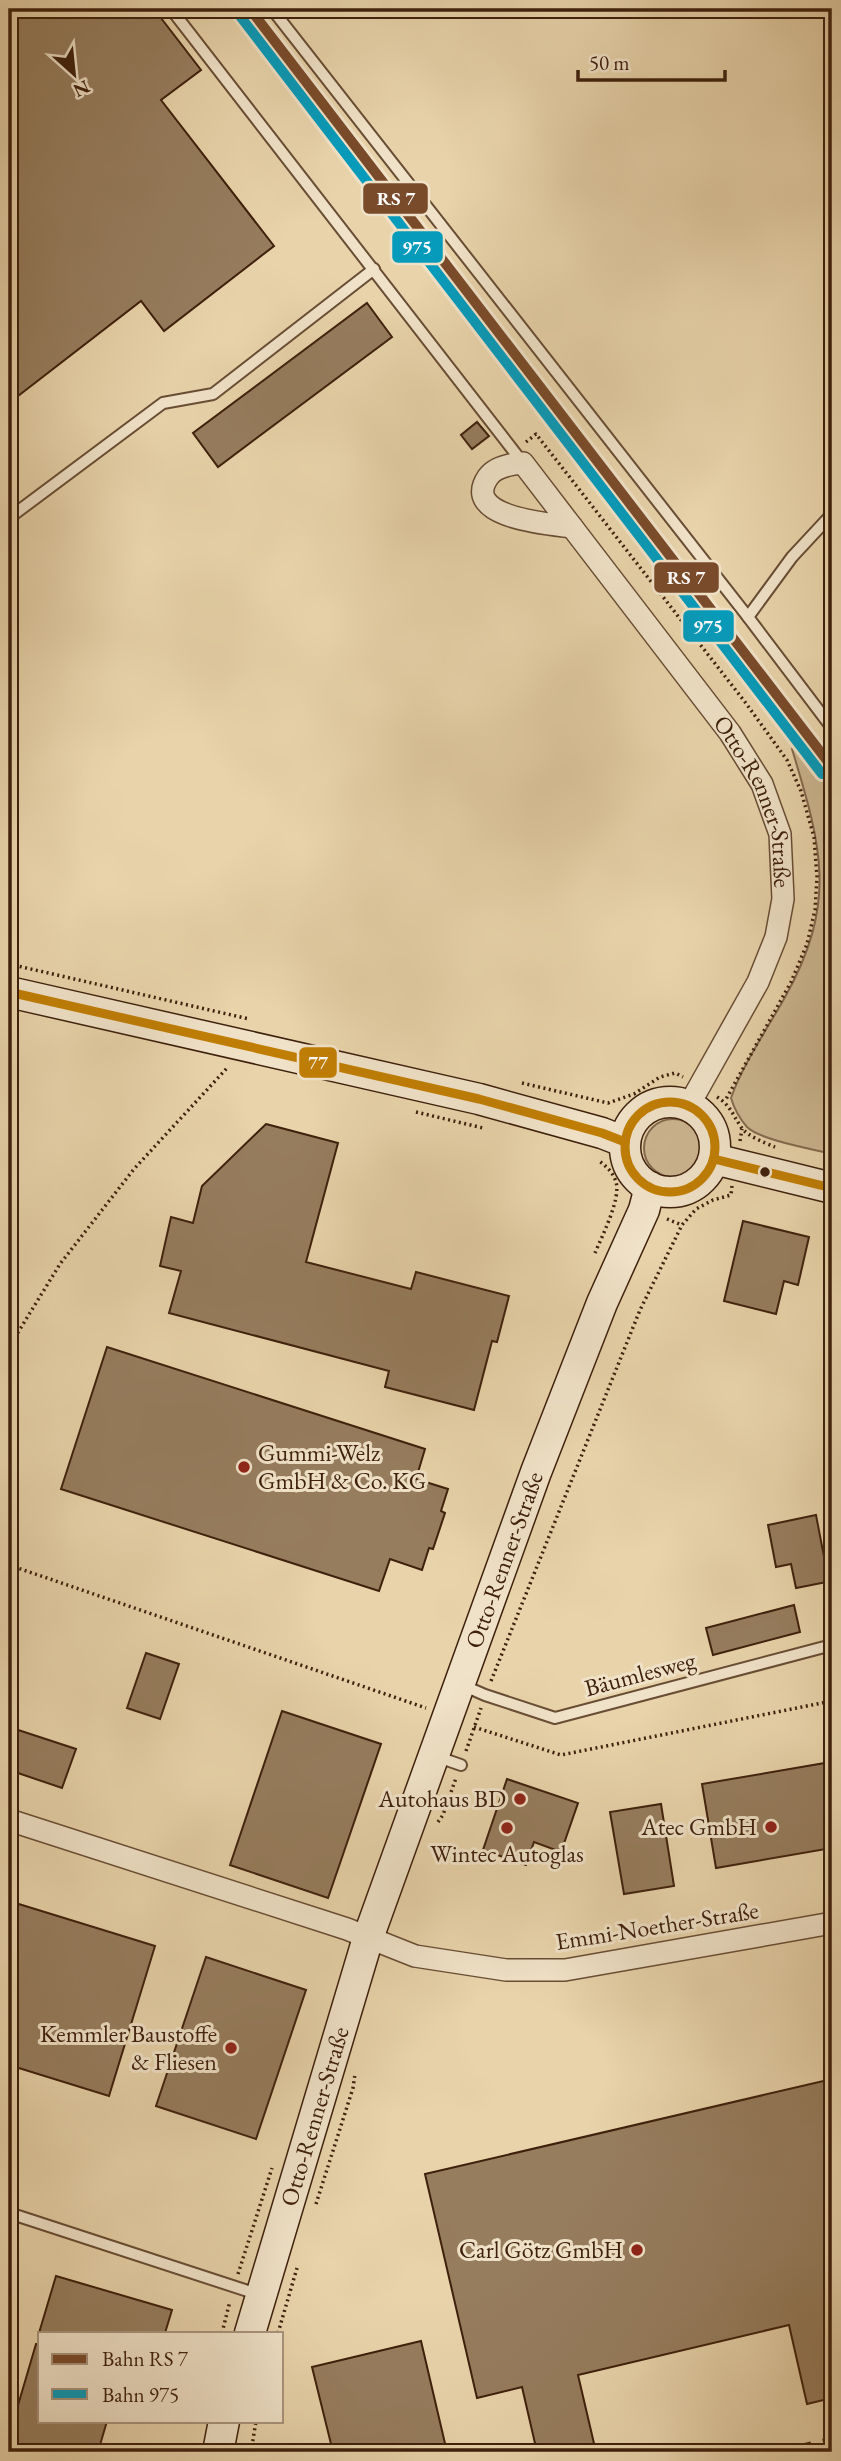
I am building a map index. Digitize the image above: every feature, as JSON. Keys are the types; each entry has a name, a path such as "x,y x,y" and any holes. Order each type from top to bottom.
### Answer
{"street":[{"path":"523,463 491,473 484,483 480,504 521,520 572,527"},
{"name":"Otto-Renner-Straße","path":"523,463 730,733 762,784 780,834 783,899 775,937 758,982 694,1096"},
{"path":"9,992 479,1099 625,1142"},
{"path":"694,1096 697,1110 709,1124 715,1141 714,1159 702,1178 683,1190 660,1191 650,1187 635,1176 630,1168 625,1142 628,1130 634,1119 653,1105 694,1096"},
{"path":"714,1159 832,1188"},
{"name":"Otto-Renner-Straße","path":"250,2332 368,1938 448,1760 461,1684 541,1459 602,1303 644,1210 650,1187"},
{"path":"9,1820 368,1938"},
{"name":"Emmi-Noether-Straße","path":"368,1938 415,1956 506,1970 565,1970 832,1923"},
{"path":"218,2452 224,2422"}],"lane":[{"path":"171,9 523,463"},
{"path":"272,9 832,728"},
{"path":"9,518 163,403 213,394 374,269"},
{"path":"748,618 792,556 832,514"},
{"name":"Bäumlesweg","path":"461,1684 485,1695 555,1718 832,1645"},
{"path":"9,2213 262,2296"}],"path":[{"path":"9,1347 60,1264 134,1169 227,1067 238,1070"},
{"path":"608,1102 634,1094 660,1077 675,1073 694,1096 725,1101 742,1129 772,1146 784,1149"},
{"path":"411,1111 489,1129"},
{"path":"682,1225 696,1209 731,1195"},
{"path":"9,1565 426,1708"},
{"path":"474,1727 561,1755 832,1701"},
{"path":"251,2452 256,2422"}],"shaded area":[{"path":"795,743 832,791 832,1154 754,1132 742,1120 731,1098 748,1061 801,965 818,904 817,846 792,749"},
{"path":"673,1119 689,1124 697,1132 702,1148 697,1164 689,1172 673,1177 657,1172 649,1164 644,1148 649,1132 657,1124"}],"building":[{"path":"9,9 154,9 201,70 161,100 274,246 164,331 141,301 9,403"},
{"path":"367,303 392,337 218,467 193,433"},
{"path":"477,422 489,436 472,449 461,435"},
{"path":"266,1124 338,1143 306,1262 411,1289 416,1272 509,1296 497,1342 492,1341 474,1410 385,1387 389,1371 169,1313 181,1271 160,1266 171,1217 193,1223 202,1186"},
{"path":"743,1221 809,1237 798,1285 784,1281 776,1314 724,1301"},
{"name":"Gummi-Welz GmbH & Co. KG","path":"107,1347 425,1449 416,1479 448,1489 441,1511 445,1513 433,1549 429,1548 422,1570 390,1559 379,1591 61,1489"},
{"path":"816,1515 825,1562 832,1560 832,1581 796,1588 791,1564 776,1567 768,1525"},
{"path":"794,1605 800,1632 713,1655 706,1628"},
{"path":"146,1653 179,1664 160,1719 127,1708"},
{"path":"282,1711 381,1744 328,1898 230,1865"},
{"path":"9,1727 76,1749 62,1788 9,1770"},
{"name":"Atec GmbH","path":"825,1763 832,1806 832,1848 716,1868 702,1784"},
{"path":"507,1779 578,1803 561,1852 534,1842 526,1865 483,1850"},
{"path":"661,1804 674,1886 624,1894 610,1812"},
{"path":"9,1901 155,1946 109,2096 9,2065"},
{"name":"Kemmler Baustoffe & Fliesen","path":"206,1957 306,1990 256,2139 156,2106"},
{"name":"Carl Götz GmbH","path":"832,2079 832,2398 807,2404 789,2325 578,2375 596,2452 537,2452 522,2387 477,2398 425,2174"},
{"path":"56,2276 172,2310 165,2332 39,2332"},
{"path":"421,2341 447,2452 333,2452 312,2367"},
{"path":"36,2344 38,2422 107,2422 98,2452 9,2452 9,2436"}],"railway":[{"path":"776,2452 832,2439"}],"transit line":[{"path":"250,9 832,767"},
{"name":"77","path":"9,992 479,1099 602,1133 625,1142"},
{"name":"77","path":"670,1102 687,1105 702,1115 712,1130 715,1147 712,1164 702,1179 687,1189 670,1192 653,1189 638,1179 628,1164 625,1147 628,1130 638,1115 653,1105 670,1102"},
{"name":"77","path":"714,1159 832,1188"}],"rail line":[{"name":"975","path":"240,16 822,774"}],"place":[{"name":"Gummi-Welz GmbH & Co. KG","path":"244,1467"},
{"name":"Autohaus BD","path":"520,1799"},
{"name":"Atec GmbH","path":"771,1827"},
{"name":"Wintec Autoglas","path":"507,1828"},
{"name":"Kemmler Baustoffe & Fliesen","path":"231,2048"},
{"name":"Carl Götz GmbH","path":"637,2250"}]}
